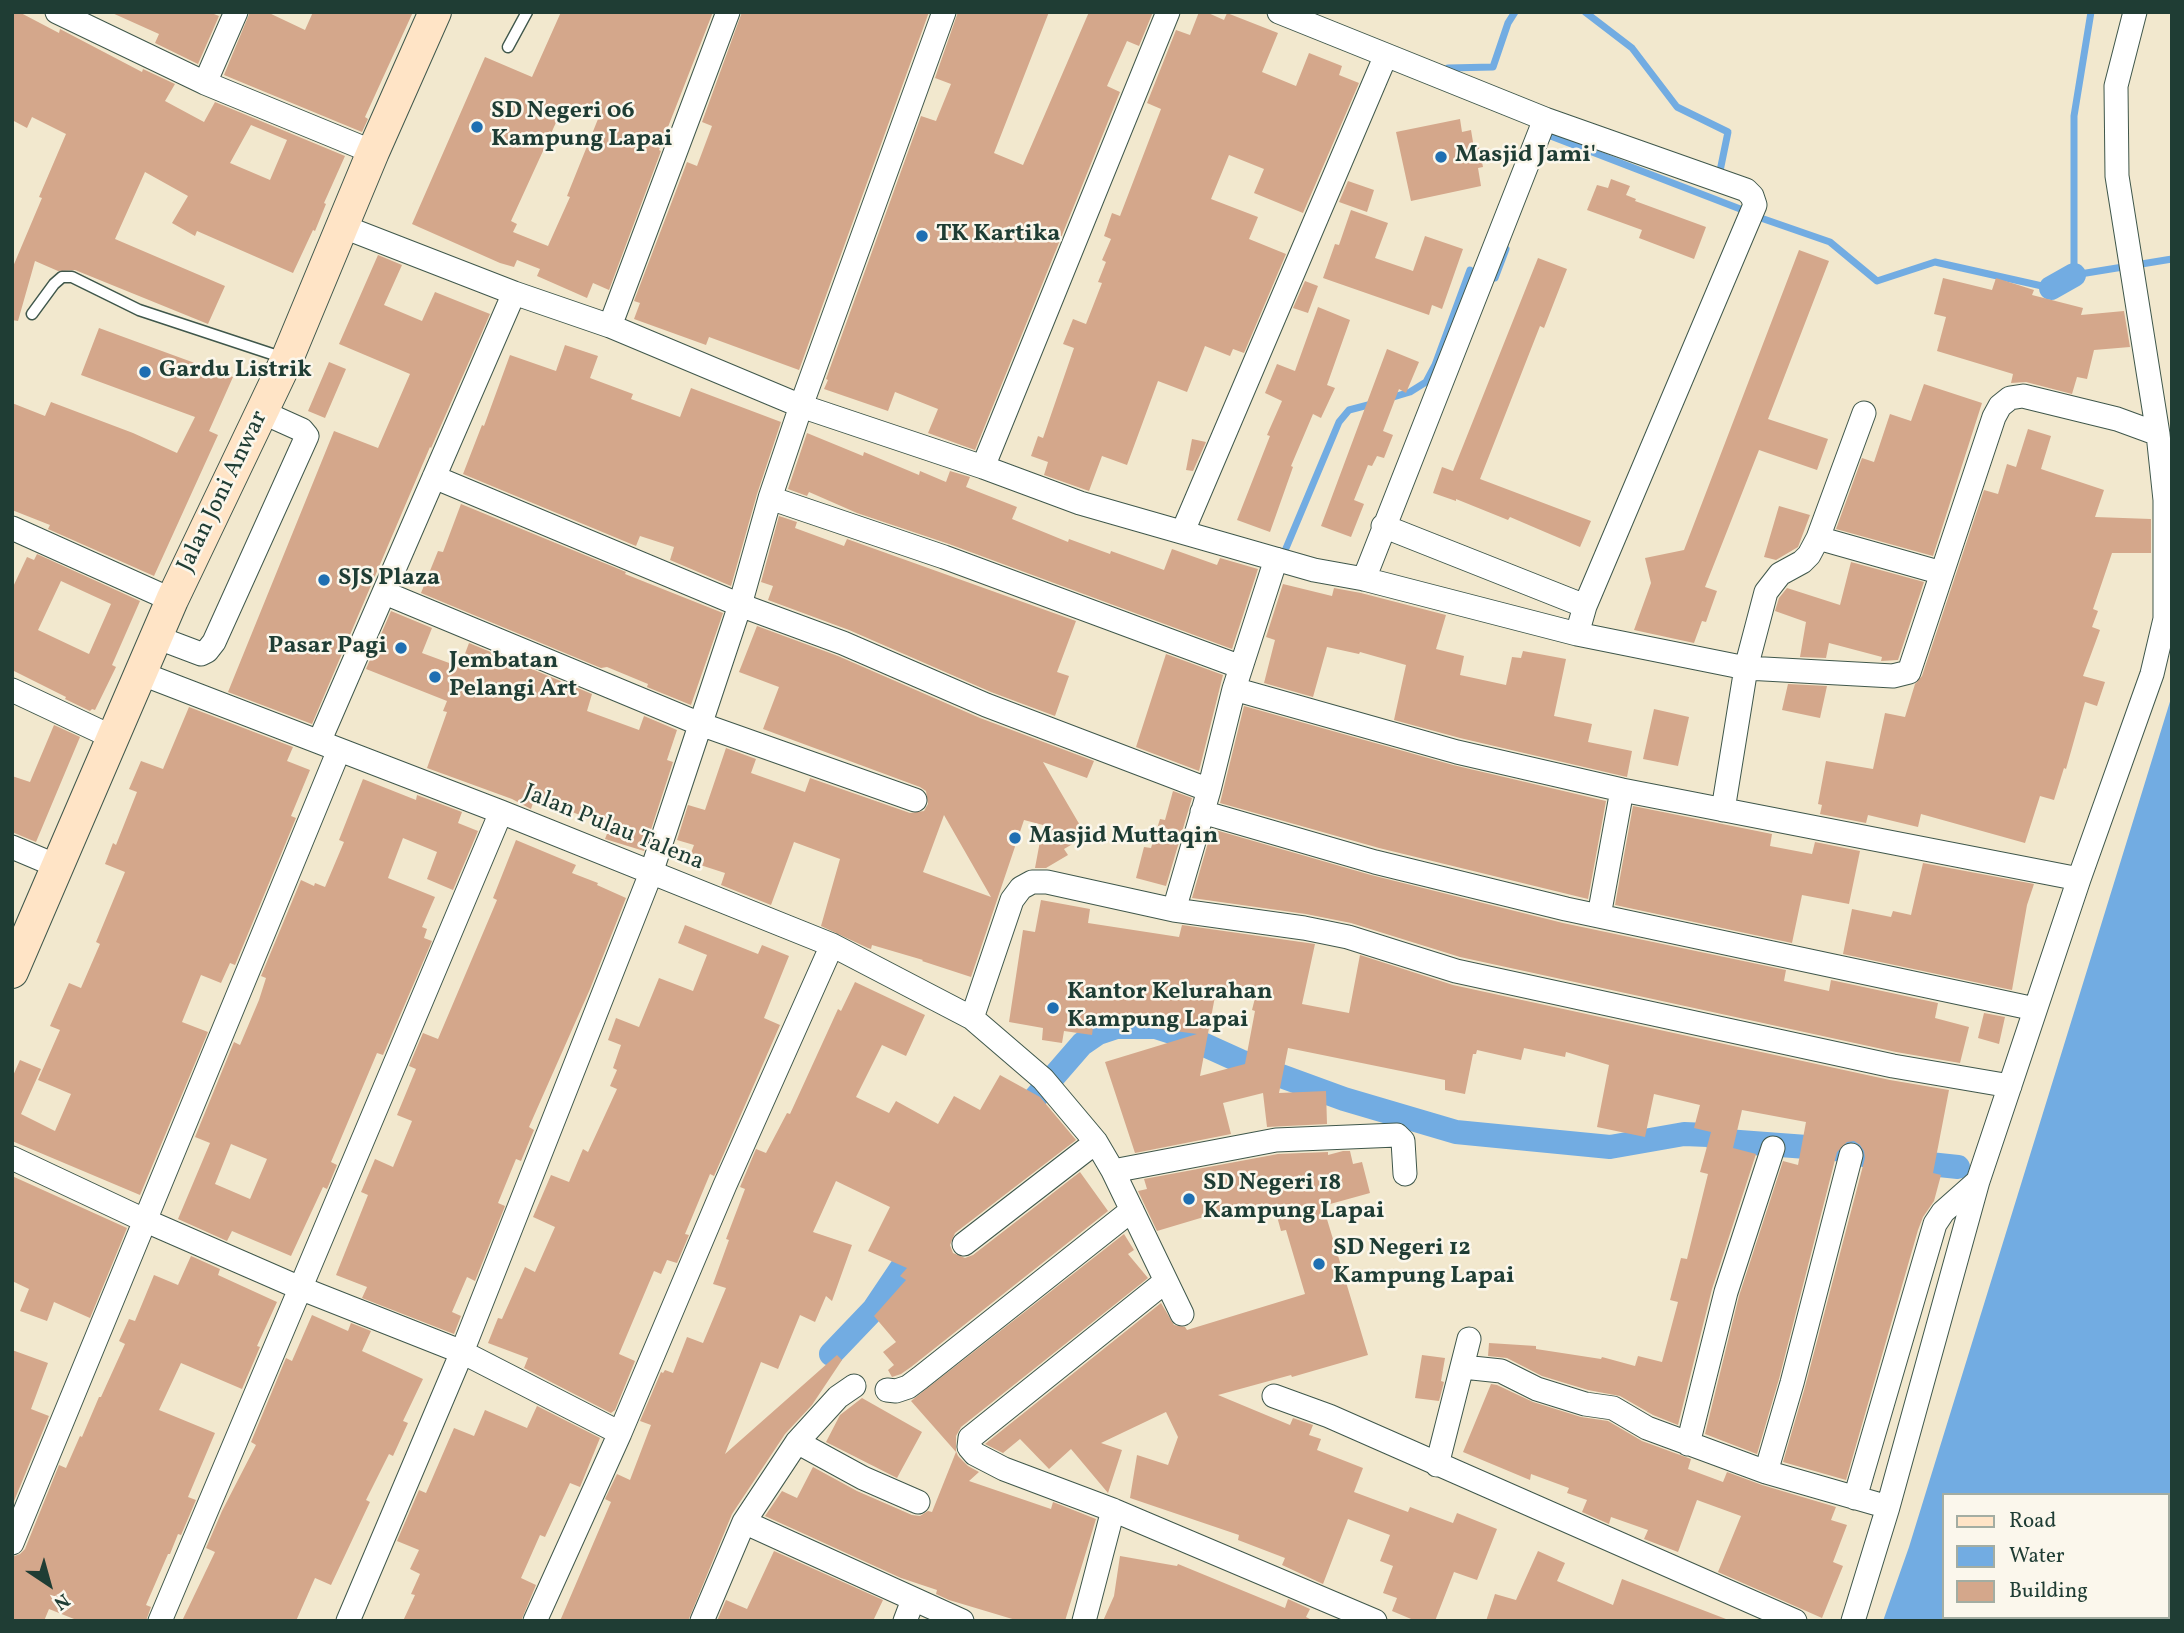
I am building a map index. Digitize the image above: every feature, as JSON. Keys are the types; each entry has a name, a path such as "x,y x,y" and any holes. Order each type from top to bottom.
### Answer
{"main road":[{"name":"Jalan Joni Anwar","path":"12,972 172,600 287,359 373,152 435,12"}],"street":[{"path":"57,12 205,83 373,152"},
{"path":"205,83 236,12"},
{"path":"610,326 728,12"},
{"path":"348,1621 463,1352 651,873 740,605 770,498 801,406 944,12"},
{"path":"983,467 1168,12"},
{"path":"1279,12 1545,119 1746,190 1752,196 1755,205 1585,606 1577,634"},
{"path":"1853,1621 1888,1507 1978,1181 2079,879 2152,674 2165,619 2165,500 2158,434 2117,176 2116,86 2135,12"},
{"path":"1184,531 1386,55"},
{"path":"1364,579 1545,119"},
{"path":"344,227 514,293 610,326 801,406 983,467 1080,503 1314,570 1364,579 1577,634 1746,668 1894,676 1904,675 1911,669 1994,417 2000,405 2010,398 2023,396 2117,419 2158,434"},
{"path":"12,1543 144,1220 329,746 385,593 514,293"},
{"path":"156,637 201,654 214,642 307,436 302,430 262,412"},
{"path":"1723,810 1746,668 1766,592 1780,574 1809,555 1818,538 1864,413"},
{"path":"434,477 740,605 843,643 986,705 1209,790"},
{"path":"770,498 944,557 1241,667"},
{"path":"1383,526 1585,606"},
{"path":"12,528 172,600"},
{"path":"1818,538 1942,573"},
{"path":"1174,910 1209,790 1234,689 1276,559"},
{"path":"385,593 700,724 915,800"},
{"name":"Jalan Pulau Talena","path":"140,673 832,944 972,1018 1043,1079 1096,1142"},
{"path":"1234,689 1457,752 1622,790 2079,879"},
{"path":"12,690 112,737"},
{"path":"1599,916 1622,790"},
{"path":"160,1621 500,812"},
{"path":"1202,812 1375,862 1599,916 2035,1009"},
{"path":"12,847 57,866"},
{"path":"972,1018 1012,900 1021,888 1032,882 1047,882 1174,910 1304,928 1348,937 1456,971 1894,1066 2010,1086"},
{"path":"535,1621 620,1433 725,1185 832,944"},
{"path":"1113,1171 1276,1140 1397,1135 1403,1141 1405,1174"},
{"path":"964,1244 1096,1142 1113,1171 1182,1314"},
{"path":"1688,1444 1726,1292 1773,1147"},
{"path":"1766,1472 1851,1155"},
{"path":"12,1158 144,1220 300,1288 463,1352 620,1433"},
{"path":"1855,1498 1935,1224 1943,1212 1978,1181"},
{"path":"887,1391 897,1391 920,1378 1132,1210"},
{"path":"1166,1281 970,1438 968,1443 975,1454 1004,1469 1113,1510 1375,1621"},
{"path":"1437,1465 1469,1339"},
{"path":"1463,1367 1501,1371 1537,1389 1585,1404 1613,1408 1647,1428 1766,1472 1888,1507"},
{"path":"702,1621 744,1522 797,1442 838,1397 854,1386"},
{"path":"1274,1396 1329,1416 1795,1621"},
{"path":"797,1442 863,1478 918,1502"},
{"path":"1084,1621 1113,1510"},
{"path":"744,1522 909,1610 962,1621"}],"lane":[{"path":"508,47 527,12"},
{"path":"32,314 54,284 62,277 72,277 139,310 287,359"}],"green space":[{"path":"2170,1495 2172,1496 2172,1621 2107,1621 2170,1619"}],"water":[{"path":"2172,695 2172,1496 2170,1493 1942,1493 1942,1619 2108,1619 2107,1621 1883,1621 1909,1547"}],"building":[{"path":"12,12 19,12 59,33 60,29 142,72 143,69 175,84 165,101 204,122 215,102 345,156 315,231 313,230 293,273 197,231 195,236 172,223 188,196 145,172 115,239 225,286 208,324 75,270 58,271 35,261 18,321 12,320 12,269 66,134 32,117 27,128 12,120","holes":["251,125 287,140 270,180 230,163"]},
{"path":"110,12 209,12 219,16 198,64 155,43 159,34"},
{"path":"250,12 267,12 305,30 313,12 413,12 365,117 368,119 362,132 224,75"},
{"path":"561,12 713,12 659,150 661,151 609,290 593,283 587,298 537,276 540,269 517,260 514,267 500,263 412,224 485,57 532,77","holes":["564,105 598,119 567,196 570,197 548,246 513,232 517,224 511,221"]},
{"path":"742,12 929,12 799,370 709,337 706,345 634,319 640,303 634,301 687,162 697,166 712,126 702,122"},
{"path":"958,12 1049,12 994,153 1023,165 1089,12 1153,12 1139,46 1127,41 1107,86 1120,92 975,450 928,433 938,409 895,392 888,411 824,389 921,116 936,121 951,84 935,78"},
{"path":"1199,12 1206,12 1224,20 1227,13 1278,33 1262,72 1296,86 1309,53 1342,66 1339,75 1359,83 1303,213 1254,193 1264,169 1229,155 1211,199 1258,217 1249,239 1286,254 1244,353 1233,349 1230,356 1205,346 1187,392 1158,381 1127,465 1102,456 1089,491 1044,475 1048,462 1031,456 1038,436 1043,438 1074,348 1063,344 1073,319 1086,324 1102,283 1098,282 1106,262 1102,260 1111,239 1104,236 1112,213 1120,216 1161,109 1147,103 1176,30 1190,35"},
{"name":"Masjid Jami'","path":"1460,119 1462,132 1471,130 1474,148 1479,147 1483,167 1478,168 1481,186 1411,201 1396,132"},
{"path":"1611,179 1630,186 1626,195 1636,199 1635,201 1706,227 1694,259 1639,238 1642,230 1587,210 1597,185 1608,188"},
{"path":"1348,181 1374,190 1367,212 1339,202"},
{"path":"1351,210 1388,223 1375,258 1413,271 1425,236 1463,249 1442,309 1432,305 1429,315 1323,278 1335,244 1339,245"},
{"path":"1799,250 1829,261 1768,419 1828,439 1817,470 1759,450 1705,587 1717,591 1706,622 1702,621 1694,643 1634,630 1651,583 1645,558 1684,550"},
{"name":"SJS Plaza","path":"378,255 402,265 384,305 422,321 435,292 490,314 312,724 228,692 334,431 378,448 410,374 339,344"},
{"path":"1538,258 1567,269 1544,328 1540,326 1480,479 1591,521 1580,547 1510,517 1508,520 1456,499 1433,493 1442,467 1453,471"},
{"path":"1943,278 1992,290 1996,278 2034,290 2032,295 2083,308 2081,315 2124,311 2130,347 2094,350 2087,379 2077,377 2072,394 2026,382 2011,383 2013,374 1937,351 1946,317 1934,314"},
{"path":"1305,281 1318,286 1308,313 1293,308"},
{"path":"1318,307 1350,320 1327,385 1335,388 1321,418 1313,414 1291,466 1293,467 1270,532 1237,520 1282,401 1265,393 1277,364 1295,371"},
{"path":"99,328 233,377 209,431 218,435 154,576 48,529 50,525 12,510 12,403 45,416 51,402 177,453 195,417 81,375"},
{"path":"565,345 598,356 590,378 633,394 631,399 680,417 691,388 781,422 731,586 670,560 674,547 640,536 636,546 463,474 510,355 556,371"},
{"path":"1387,349 1419,362 1406,393 1399,389 1383,431 1393,435 1384,458 1377,456 1372,466 1368,465 1354,500 1364,504 1351,537 1321,526"},
{"path":"329,362 346,369 325,418 308,411"},
{"path":"1924,384 1982,403 1933,556 1836,529 1862,458 1874,462 1890,414 1911,421"},
{"path":"2028,429 2051,436 2041,469 2104,490 2095,517 2151,519 2151,553 2112,553 2093,609 2098,611 2092,627 2100,630 2083,676 2105,682 2097,706 2085,702 2054,800 2040,796 2025,843 1921,814 1918,827 1868,815 1866,823 1820,814 1822,805 1818,804 1826,761 1873,769 1885,713 1905,717 1915,684 1922,676 1984,490 1998,494 2007,464 2016,467"},
{"path":"807,433 863,456 864,452 919,475 920,471 946,482 950,471 970,477 966,487 1017,507 1012,519 1068,542 1069,539 1110,554 1111,551 1164,570 1172,549 1217,565 1220,558 1258,569 1232,649 949,544 857,513 809,492 807,496 788,489"},
{"path":"1192,439 1206,442 1193,471 1186,470"},
{"path":"461,504 723,613 691,705 647,687 648,684 607,667 601,668 421,593 438,551 443,552"},
{"path":"1779,506 1810,515 1798,547 1776,560 1764,557"},
{"path":"779,516 797,522 795,528 844,546 847,539 1076,621 1057,672 1069,676 1055,716 991,692 849,630 768,600 773,586 761,582"},
{"path":"37,554 140,601 112,665 116,667 95,710 90,711 65,699 66,697 12,670 12,589 27,557 34,560","holes":["61,581 111,604 89,654 38,630"]},
{"path":"1851,562 1924,582 1898,660 1881,661 1882,657 1829,643 1826,658 1800,657 1806,622 1775,611 1779,598 1787,588 1840,605"},
{"path":"1283,584 1332,596 1334,588 1361,593 1446,615 1436,649 1464,656 1460,675 1506,685 1512,657 1521,658 1523,651 1566,659 1554,716 1592,724 1588,742 1632,751 1627,777 1394,720 1406,665 1360,652 1359,654 1327,647 1313,697 1264,683 1275,640 1266,637"},
{"path":"391,611 432,628 422,653 460,667 469,643 592,694 587,711 639,730 644,716 677,730 667,760 673,762 644,851 605,839 610,826 561,808 560,812 533,803 531,809 512,799 427,768 447,712 443,711 447,701 366,669"},
{"path":"757,626 838,656 980,718 1094,761 1087,778 1043,762 1081,827 1071,833 1076,842 1064,849 1068,855 1046,868 1035,868 1043,825 1024,820 971,977 872,945 871,949 868,948 821,926 840,859 794,842 771,905 721,885 725,873 688,861 694,845 677,840 688,805 705,810 726,748 756,759 751,773 805,792 810,778 910,813 924,811 928,804 926,791 920,787 763,729 779,687 739,672","holes":["944,815 991,897 923,872"]},
{"path":"1166,654 1223,675 1199,771 1136,747"},
{"path":"1788,684 1827,686 1820,718 1782,710"},
{"path":"1244,706 1453,765 1606,801 1588,899 1379,848 1220,803"},
{"path":"189,707 293,747 287,761 310,770 291,816 296,818 235,965 230,963 221,983 201,975 182,1022 208,1032 140,1195 12,1141 12,1078 20,1060 41,1069 21,1114 55,1131 71,1094 38,1080 60,1030 50,1026 69,983 81,988 100,944 96,942 125,872 105,864 113,843 116,845 137,792 129,789 141,761 163,769"},
{"path":"1654,709 1689,717 1678,766 1643,759"},
{"path":"54,725 80,737 36,842 12,832 12,776 30,782"},
{"path":"363,779 416,800 417,795 462,812 458,823 478,831 453,890 427,879 437,852 403,838 388,878 435,897 422,927 427,929 424,938 432,941 383,1055 377,1053 331,1162 337,1165 327,1189 323,1187 291,1256 232,1231 227,1241 178,1219 210,1143 195,1137 234,1042 240,1045 259,1000 266,978 261,976 301,880 314,886 315,883 325,887 344,842 339,840","holes":["231,1144 267,1159 250,1199 215,1184"]},
{"path":"1173,791 1192,798 1166,886 1136,878 1144,847 1151,848 1160,819 1165,820"},
{"path":"1633,806 1772,834 1770,846 1812,854 1815,842 1860,851 1849,904 1802,895 1792,943 1615,905"},
{"path":"1212,829 1371,875 1563,923 1786,970 1784,981 1829,991 1831,980 1938,1003 1935,1018 1969,1027 1960,1063 1896,1052 1460,957 1351,923 1192,898"},
{"path":"516,840 576,865 572,873 626,898 590,989 529,1127 534,1130 521,1161 516,1159 498,1203 505,1206 475,1281 467,1277 452,1312 461,1316 454,1334 362,1298 367,1287 336,1275 368,1195 361,1192 375,1159 393,1167 412,1121 397,1115 416,1069 409,1066 423,1033 438,1039 497,900 493,898"},
{"path":"1923,863 2034,884 2027,905 2012,990 1843,954 1852,909 1891,917 1893,911 1911,915"},
{"path":"1041,900 1090,909 1088,923 1179,937 1182,925 1315,944 1302,1004 1349,1013 1360,955 1453,985 1890,1080 1949,1090 1933,1173 1941,1175 1934,1201 1918,1230 1846,1480 1783,1462 1865,1158 1860,1145 1854,1141 1847,1142 1837,1152 1757,1454 1705,1434 1739,1296 1783,1161 1798,1165 1806,1122 1742,1110 1733,1148 1756,1154 1712,1289 1678,1425 1653,1415 1620,1396 1588,1390 1542,1376 1507,1358 1488,1356 1489,1343 1536,1346 1536,1349 1601,1359 1602,1357 1635,1366 1638,1356 1662,1362 1678,1302 1670,1300 1681,1258 1687,1259 1708,1174 1700,1172 1711,1132 1694,1128 1700,1105 1654,1094 1645,1137 1597,1127 1609,1065 1566,1052 1565,1057 1524,1048 1521,1060 1477,1050 1476,1054 1473,1054 1465,1094 1445,1090 1445,1080 1288,1048 1279,1093 1326,1091 1327,1124 1267,1127 1263,1093 1223,1103 1231,1134 1135,1153 1105,1062 1197,1034 1094,1020 1092,1035 1064,1031 1062,1043 1042,1040 1043,1028 1009,1022 1023,930 1035,932","holes":["1216,991 1255,998 1245,1064 1200,1076"]},
{"path":"685,925 758,954 762,945 789,956 764,1018 780,1025 714,1176 710,1174 685,1234 689,1235 677,1263 667,1260 661,1274 654,1271 619,1354 635,1361 615,1410 611,1413 524,1368 528,1358 488,1343 525,1267 535,1272 555,1227 533,1217 551,1175 569,1182 583,1149 588,1152 617,1089 610,1086 617,1070 613,1068 621,1045 608,1040 616,1018 639,1027 659,978 693,991 707,955 678,943"},
{"path":"855,982 925,1015 906,1056 882,1045 856,1097 889,1113 896,1101 938,1124 954,1096 980,1110 1000,1075 1040,1097 1076,1140 955,1233 950,1245 953,1253 965,1258 973,1255 1080,1172 1108,1211 911,1367 892,1377 888,1370 894,1365 883,1352 896,1342 874,1316 906,1280 900,1276 907,1268 868,1251 890,1207 836,1181 813,1232 852,1245 832,1301 826,1296 815,1322 800,1315 778,1369 761,1362 725,1454 837,1355 842,1360 812,1405 785,1434 732,1514 688,1621 560,1621 611,1502 605,1499 617,1474 630,1480 651,1425 640,1421 661,1372 665,1370 673,1373 687,1337 703,1343 726,1288 713,1284 745,1189 740,1187 756,1149 766,1153 787,1113 790,1114 838,1009 841,1011"},
{"path":"1984,1013 2005,1017 1999,1044 1978,1038"},
{"path":"1350,1151 1353,1164 1362,1162 1370,1193 1323,1206 1368,1355 1218,1395 1290,1425 1293,1418 1313,1425 1309,1435 1321,1439 1317,1450 1363,1468 1354,1492 1408,1512 1410,1507 1453,1523 1457,1513 1497,1529 1477,1580 1454,1572 1435,1621 1416,1621 1392,1611 1397,1598 1383,1593 1393,1566 1380,1561 1390,1535 1348,1519 1323,1584 1282,1565 1285,1558 1238,1540 1239,1535 1130,1498 1137,1455 1168,1465 1178,1437 1166,1412 1101,1443 1122,1450 1108,1493 1071,1449 1049,1469 1020,1439 1003,1453 985,1444 1161,1303 1174,1325 1187,1330 1305,1294 1286,1230 1281,1231 1275,1209 1248,1217 1244,1205 1157,1231 1138,1191 1147,1189 1144,1179 1278,1154 1328,1152 1328,1155"},
{"path":"12,1176 127,1228 90,1318 54,1302 47,1321 20,1311 29,1289 12,1281"},
{"path":"1124,1234 1134,1250 1128,1254 1148,1278 961,1427 956,1436 958,1456 979,1472 969,1481 1051,1509 1053,1502 1096,1519 1065,1621 1019,1621 949,1600 936,1594 937,1590 901,1578 765,1516 782,1491 797,1498 813,1467 857,1491 912,1515 920,1516 928,1511 932,1512 956,1452 911,1401"},
{"path":"191,1256 220,1269 218,1275 277,1302 257,1346 260,1347 242,1389 181,1363 159,1410 215,1433 188,1497 196,1500 146,1605 151,1607 146,1621 79,1621 49,1609 44,1621 12,1621 12,1557 25,1549 59,1465 66,1468 80,1436 82,1437 125,1344 119,1341 129,1319 135,1321 154,1275 178,1285"},
{"path":"312,1315 348,1331 351,1323 371,1331 362,1351 423,1379 403,1421 408,1423 393,1456 389,1454 366,1500 370,1502 331,1585 315,1578 296,1621 182,1621 215,1552 206,1548 256,1445 251,1442 286,1358 292,1361"},
{"path":"12,1350 48,1363 31,1409 49,1416 12,1506"},
{"path":"1422,1355 1445,1358 1441,1381 1444,1382 1439,1401 1415,1398"},
{"path":"1491,1384 1533,1402 1581,1417 1608,1421 1642,1441 1691,1459 1688,1469 1723,1482 1727,1472 1836,1507 1831,1520 1847,1525 1833,1562 1843,1566 1822,1618 1718,1572 1741,1516 1697,1500 1678,1552 1644,1539 1648,1530 1611,1517 1609,1524 1582,1512 1587,1500 1567,1493 1569,1488 1531,1474 1530,1480 1463,1452"},
{"path":"862,1398 922,1432 897,1478 826,1442 840,1415"},
{"path":"537,1406 600,1438 580,1487 570,1483 545,1537 540,1535 521,1578 536,1585 521,1621 403,1621 415,1595 411,1594 420,1574 410,1569 419,1550 397,1541 419,1490 426,1493 454,1428 474,1436 485,1410 527,1428"},
{"path":"774,1551 883,1600 873,1621 717,1621 726,1600 747,1609"},
{"path":"1538,1551 1565,1563 1557,1581 1613,1605 1622,1579 1726,1621 1486,1621 1495,1594 1516,1600"},
{"path":"1120,1556 1177,1566 1178,1564 1285,1608 1288,1599 1310,1609 1306,1617 1314,1621 1103,1621 1114,1596"}],"waterway":[{"path":"1448,68 1493,67 1508,23 1515,12"},
{"path":"1585,12 1632,48 1677,107 1728,132 1720,171"},
{"path":"2091,12 2074,116 2074,275 2172,259"},
{"path":"1547,139 1548,135 1748,212"},
{"path":"1758,217 1830,242 1877,281 1935,262 2051,288"},
{"path":"1495,278 1506,249"},
{"path":"1390,398 1410,392 1426,382 1435,365 1470,270"},
{"path":"2051,288 2074,275"},
{"path":"1284,553 1339,422 1349,410 1372,404"},
{"path":"1016,1120 1082,1044 1098,1033 1116,1027 1156,1027 1344,1099 1456,1132 1610,1147 1684,1134 1708,1135 1726,1141 1847,1150 1891,1163 1901,1161 1958,1167"},
{"path":"831,1354 874,1309 921,1239"}],"place":[{"name":"SD Negeri 06 Kampung Lapai","path":"477,127"},
{"name":"Masjid Jami'","path":"1441,157"},
{"name":"TK Kartika","path":"922,236"},
{"name":"Gardu Listrik","path":"145,372"},
{"name":"SJS Plaza","path":"324,580"},
{"name":"Pasar Pagi","path":"401,648"},
{"name":"Jembatan Pelangi Art","path":"435,677"},
{"name":"Masjid Muttaqin","path":"1015,838"},
{"name":"Kantor Kelurahan Kampung Lapai","path":"1053,1008"},
{"name":"SD Negeri 18 Kampung Lapai","path":"1189,1199"},
{"name":"SD Negeri 12 Kampung Lapai","path":"1319,1264"}]}
